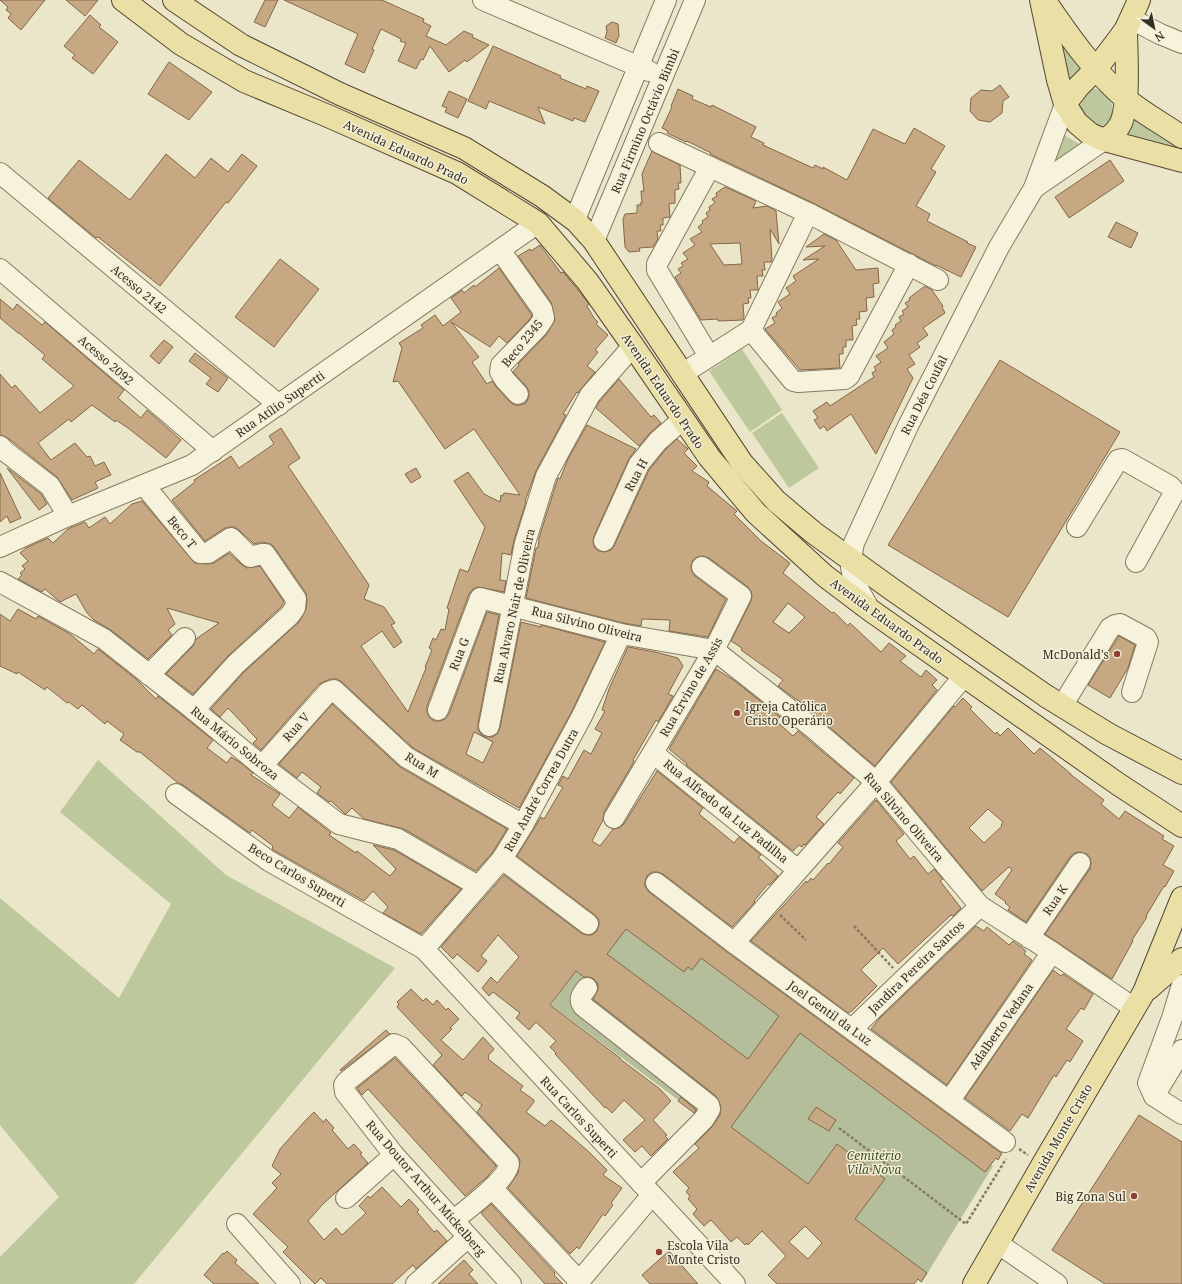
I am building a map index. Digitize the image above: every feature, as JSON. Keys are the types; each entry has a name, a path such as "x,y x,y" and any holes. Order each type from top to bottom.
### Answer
{"main road":[{"name":"Avenida Eduardo Prado","path":"123,0 181,44 244,81 457,173 538,223 588,282 709,457 756,513 826,576 870,610 1118,784 1182,826"},
{"name":"Avenida Eduardo Prado","path":"174,0 236,42 340,94 464,148 542,196 576,221 594,241 742,464 782,506 814,533 851,560 1062,706 1108,734 1182,773"},
{"path":"1041,0 1058,80 1065,104 1077,123 1090,134 1104,140 1182,161"},
{"path":"1044,0 1096,69 1126,99 1182,137"},
{"path":"1068,33 1079,40 1087,42 1129,22"},
{"name":"Rua Déa Coufal","path":"1065,104 1078,86 1096,69 1129,22"},
{"name":"Rua Déa Coufal","path":"1104,140 1118,128 1125,114 1129,22"},
{"path":"221,68 236,42"},
{"name":"Avenida Monte Cristo","path":"974,1284 1139,1000 1182,898"},
{"name":"Avenida Monte Cristo","path":"1139,1000 1182,959"}],"street":[{"path":"483,0 637,67 664,76"},
{"path":"576,221 581,205 637,67 666,0"},
{"name":"Rua Firmino Octávio Bimbi","path":"594,241 695,0"},
{"path":"1129,22 1182,43"},
{"name":"Rua Déa Coufal","path":"870,610 852,572 851,560 854,543 908,426 999,247 1034,188 1065,104"},
{"name":"Rua Déa Coufal","path":"1034,188 1104,140"},
{"path":"659,143 808,213 938,280"},
{"path":"706,358 656,270 657,264 710,167"},
{"name":"Acesso 2142","path":"0,173 279,405"},
{"path":"682,374 751,330 808,213"},
{"name":"Rua Atílio Supertti","path":"0,547 68,516 192,465 213,452 538,223"},
{"name":"Beco 2345","path":"500,250 542,309 544,318 538,327 501,365 500,372 518,394"},
{"path":"751,330 793,381 845,379 849,376 909,264"},
{"name":"Acesso 2092","path":"0,269 213,452"},
{"name":"Rua Alvaro Nair de Oliveira","path":"489,726 525,543 546,476 590,395 633,346"},
{"name":"Rua H","path":"604,541 639,464 658,441 683,419"},
{"path":"0,446 50,486 68,516"},
{"path":"1077,527 1118,460 1126,460 1170,486 1174,493 1136,562"},
{"name":"Beco T","path":"144,485 200,553 208,553 231,538 250,557 265,554 296,599 295,608 290,615 236,664 194,710"},
{"name":"Rua Ervino de Assis","path":"614,818 714,650 741,596 702,567"},
{"name":"Rua Mário Sobroza","path":"0,582 104,639 262,766 339,824 398,839 478,886"},
{"name":"Rua Silvino Oliveira","path":"480,598 620,634 714,650 813,728 876,782 980,906 1052,952 1139,1000"},
{"name":"Rua G","path":"438,710 480,598"},
{"path":"1062,706 1110,628 1120,624 1146,638 1148,642 1132,692"},
{"name":"Rua André Correa Dutra","path":"424,949 502,859 523,825 582,716 620,634"},
{"path":"149,675 186,638"},
{"path":"734,943 876,782 964,676"},
{"name":"Rua M","path":"332,690 406,757 523,825"},
{"name":"Rua V","path":"262,766 328,692 332,690"},
{"name":"Rua Alfredo da Luz Padilha","path":"653,753 798,870"},
{"name":"Beco Carlos Superti","path":"176,794 269,861 424,949"},
{"path":"502,859 588,924"},
{"name":"Rua K","path":"1029,938 1080,863"},
{"name":"Joel Gentil da Luz","path":"656,883 734,943 950,1100 1008,1147"},
{"name":"Jandira Pereira Santos","path":"852,1029 980,906"},
{"name":"Rua Carlos Superti","path":"424,949 735,1284"},
{"name":"Adalberto Vedana","path":"950,1100 1052,952"},
{"path":"1182,985 1172,1018 1148,1083 1154,1096 1182,1114"},
{"path":"454,1220 492,1188 578,1283 646,1189 704,1119 710,1109 709,1105 583,1006 580,999 587,988"},
{"name":"Rua Doutor Arthur Mickelberg","path":"492,1188 507,1170 509,1163 401,1047 394,1044 390,1046 346,1082 344,1089 346,1095 394,1155 512,1284"},
{"path":"1154,1096 1182,1050"},
{"path":"346,1198 394,1155"},
{"path":"237,1224 290,1284"},
{"path":"416,1284 468,1237"},
{"path":"997,1243 1057,1284"}],"path":[{"path":"768,903 806,940"},
{"path":"854,926 903,980"},
{"path":"839,1128 966,1224 1008,1147"}],"green space":[{"path":"1054,29 1081,68 1068,80"},
{"path":"1090,88 1100,91 1107,96 1111,103 1111,118 1107,123 1100,126 1090,125 1075,99"},
{"path":"1131,117 1182,148 1182,149 1121,134"},
{"path":"1064,135 1081,145 1047,173"},
{"path":"742,349 782,410 750,432 709,371"},
{"path":"782,413 819,468 789,488 752,433"},
{"path":"98,760 226,875 395,968 134,1284 0,1284 0,1257 59,1197 0,1125 0,898 119,998 171,904 60,812"},
{"name":"Cemitério Vila Nova","path":"631,896 993,1166 922,1282 551,1005"}],"building":[{"path":"0,0 45,0 21,30 8,18 11,14 6,10 8,7"},
{"path":"66,0 98,0 85,16"},
{"path":"265,0 278,0 265,27 254,22"},
{"path":"284,0 382,0 424,19 423,22 431,26 426,36 446,45 464,31 473,35 472,37 489,45 467,62 465,60 449,72 430,46 423,60 421,59 416,69 398,61 406,43 381,29 364,73 345,64 358,34"},
{"path":"90,15 101,25 99,27 118,42 93,74 72,58 75,55 64,46"},
{"path":"612,22 618,24 619,36 616,43 605,38 607,32 606,26"},
{"path":"493,46 561,76 560,78 586,89 587,86 599,91 585,122 574,118 573,121 538,107 545,124 489,101 486,109 468,101"},
{"path":"169,62 212,92 189,120 148,94"},
{"path":"1000,85 1009,97 1003,101 1002,113 990,122 978,120 970,111 971,98 981,90 992,91"},
{"path":"678,89 693,96 692,99 711,107 712,105 756,127 751,137 764,143 763,145 813,168 815,165 823,169 823,167 847,180 873,129 905,144 914,128 945,146 931,169 936,172 916,206 930,214 927,221 976,247 961,277 936,266 813,203 710,154 711,153 687,141 686,142 667,133 668,131 662,128 672,107 671,106"},
{"path":"449,91 467,99 458,118 445,112 447,108 442,106"},
{"path":"652,151 680,165 681,183 678,183 679,189 675,190 675,203 669,204 670,217 663,218 663,225 660,225 661,231 657,231 658,239 653,247 639,248 640,251 629,252 625,247 623,219 625,214 637,213 637,205 641,205 640,203 642,203 641,191 644,191 642,174"},
{"path":"166,154 195,178 211,158 228,172 242,154 257,166 228,203 226,202 160,286 98,237 96,238 48,198 79,160 130,200"},
{"path":"1110,160 1124,181 1069,218 1055,197"},
{"path":"725,187 756,201 753,208 767,206 776,211 779,244 770,229 772,260 771,262 764,262 765,270 762,270 763,276 757,276 758,290 750,290 751,298 748,298 749,303 743,304 743,320 701,320 675,277 681,273 678,269 683,266 681,263 688,259 683,253 695,245 690,239 702,232 698,227 703,223 702,221 708,217 706,213 710,210 709,207 715,203 712,199 717,196 716,193","holes":["740,243 742,264 724,265 710,244"]},
{"path":"1116,222 1138,233 1131,248 1108,237"},
{"path":"824,234 836,240 856,270 878,268 879,283 873,284 874,297 866,298 867,311 859,312 860,319 856,319 857,325 852,326 853,340 846,340 846,347 843,347 843,354 839,354 840,368 800,370 765,329 775,323 772,318 777,315 776,313 782,308 778,302 790,294 786,288 796,281 793,276 819,259 803,260 825,246 806,247"},
{"path":"540,245 561,273 563,272 589,304 587,306 598,322 596,324 608,335 595,350 598,352 587,366 595,372 578,393 577,392 563,414 566,415 536,471 525,501 526,502 511,555 502,553 500,580 506,581 504,592 478,587 473,589 469,594 427,706 427,712 429,717 434,721 445,719 449,714 487,612 499,615 478,724 478,730 482,735 486,737 493,737 498,733 500,728 521,622 541,627 541,625 605,642 572,711 519,808 413,748 337,679 330,679 319,684 261,750 253,743 257,739 228,708 220,717 211,709 244,672 299,622 306,609 306,593 271,544 262,542 254,544 235,527 225,528 205,541 172,500 195,482 194,480 231,456 239,468 274,444 269,436 281,428 300,458 288,466 369,585 364,599 384,607 395,623 391,625 402,642 394,648 382,631 361,646 408,712 426,668 425,667 432,650 429,648 433,638 436,640 441,629 445,630 449,609 447,608 460,569 468,572 485,527 454,481 468,472 484,494 500,502 501,495 503,496 504,493 520,495 474,429 445,449 398,381 393,382 402,348 399,343 423,328 421,325 435,315 443,326 461,312 451,298 462,290 464,293 474,285 475,287 499,268 531,314 532,316 529,320 507,343 499,336 490,347 451,322 479,357 472,362 487,384 492,381 514,405 526,403 529,397 529,391 513,372 519,365 518,364 546,335 555,320 551,302 518,256 530,249 531,251","holes":["474,732 493,742 483,763 466,754"]},
{"path":"280,259 319,289 274,347 235,317"},
{"path":"925,286 932,290 943,306 942,307 945,313 923,328 928,335 917,343 920,347 909,355 915,364 907,369 913,378 876,454 851,414 827,431 824,426 820,429 814,420 818,418 813,411 827,402 830,406 874,377 872,373 876,370 874,367 881,362 876,356 888,348 884,342 894,334 892,330 896,327 895,325 901,321 899,317 904,314 902,311 908,307 905,303 910,300 909,298"},
{"path":"0,299 13,310 17,304 42,325 45,322 124,390 118,398 141,418 147,410 181,440 166,458 128,428 116,420 115,422 92,405 71,422 69,419 38,443 51,460 75,443 87,457 90,456 95,466 104,462 111,475 95,482 98,488 72,500 57,477 8,438 0,435 0,374 12,388 15,385 40,413 74,386 42,359 45,355 0,318"},
{"path":"164,340 173,347 159,364 150,356"},
{"path":"195,353 228,378 218,392 206,384 211,378 189,361"},
{"path":"1000,360 1120,432 1008,617 888,545"},
{"path":"619,379 651,417 654,415 661,423 639,446 596,408 599,402"},
{"path":"587,425 636,449 629,459 594,536 593,542 595,548 599,551 605,552 611,550 614,546 649,470 666,449 677,439 688,449 684,453 697,466 692,471 709,482 707,486 737,511 734,514 761,541 790,563 783,573 832,613 834,612 848,626 850,623 881,652 889,643 906,656 900,661 921,677 926,670 937,680 932,685 937,690 875,766 814,714 815,713 778,686 783,680 741,650 742,648 731,641 751,601 751,591 748,587 709,558 703,556 697,557 693,560 691,566 692,572 695,576 726,599 708,637 669,631 670,620 642,619 641,626 623,623 526,598 539,538 558,478 560,479 568,459","holes":["788,603 805,617 789,633 773,622"]},
{"path":"7,468 41,494 47,504 39,510"},
{"path":"416,468 421,477 411,483 405,474"},
{"path":"0,473 21,518 10,523 7,516 0,522"},
{"path":"142,501 195,563 214,563 229,553 247,568 260,566 284,602 281,607 228,656 193,694 166,674 193,646 196,639 219,623 167,608 175,624 168,630 172,635 148,659 111,630 94,620 87,613 76,594 60,602 45,589 42,592 18,579 22,575 20,573 25,569 22,566 28,561 20,553 26,548 48,538 53,543 68,529 85,522 89,528 105,517 110,524 132,504"},
{"path":"18,609 36,619 38,616 70,634 94,654 98,649 136,679 156,699 158,696 213,740 207,748 227,763 231,757 241,763 253,773 251,775 280,794 272,805 289,818 298,807 331,833 329,835 356,853 357,851 390,876 396,869 373,845 394,850 461,889 421,934 383,913 388,907 373,891 364,901 275,851 272,849 273,846 252,830 250,833 183,785 178,783 140,752 137,752 120,740 124,734 107,721 105,724 82,705 78,709 69,702 67,703 47,687 45,690 18,672 17,674 0,666 0,614 10,621"},
{"name":"McDonald's","path":"1119,636 1135,645 1128,668 1110,698 1088,685"},
{"path":"628,647 678,658 683,666 668,694 673,696 658,722 656,720 633,760 632,765 604,812 603,820 592,841 600,846 613,829 619,828 624,824 657,771 703,808 699,814 734,843 739,837 761,855 758,857 778,876 769,885 768,884 754,901 755,902 732,927 663,874 652,872 647,876 645,887 649,892 727,952 1002,1153 998,1160 996,1158 985,1172 800,1033 731,1127 808,1184 837,1144 885,1179 855,1219 927,1273 921,1282 918,1279 914,1284 777,1284 768,1275 786,1256 762,1231 748,1245 747,1243 745,1245 737,1237 731,1242 711,1220 704,1226 693,1214 697,1209 688,1199 690,1196 686,1192 689,1188 673,1172 699,1148 695,1144 712,1127 720,1115 721,1106 716,1096 593,999 598,990 598,984 594,979 584,977 576,971 550,1005 660,1089 671,1101 653,1120 667,1135 665,1136 668,1139 651,1156 642,1146 635,1152 623,1140 645,1120 624,1100 612,1113 606,1107 605,1108 555,1054 556,1053 550,1047 556,1041 536,1022 529,1030 516,1018 520,1013 493,992 489,996 482,988 491,977 497,983 519,957 498,935 481,956 487,961 478,972 457,954 453,959 441,947 504,875 581,933 592,935 597,931 599,920 595,915 517,856 541,817 544,819 563,787 558,785 563,776 568,779 584,750 591,754 602,733 595,729 605,711 602,710 609,689","holes":["626,929 684,972 688,967 692,970 701,958 779,1016 748,1059 607,954","805,1226 822,1243 808,1259 789,1242"]},
{"path":"716,669 735,681 780,717 776,721 793,736 798,731 854,778 840,794 838,792 816,817 824,824 802,847 799,845 793,851 686,765 687,764 669,749"},
{"path":"963,698 972,707 970,709 995,734 997,732 1000,736 1008,728 1034,754 1040,748 1070,774 1104,800 1101,804 1119,819 1125,811 1164,836 1162,839 1174,846 1163,865 1174,871 1132,940 1133,941 1112,979 1045,934 1090,869 1090,858 1087,854 1080,852 1075,853 1070,857 1026,922 1008,910 1010,907 1005,903 1006,902 995,894 1012,870 1009,867 982,891 891,782 954,706 955,707","holes":["988,809 1003,822 1001,825 1002,826 984,843 969,828"]},
{"path":"332,704 400,767 507,829 493,852 476,871 404,829 364,819 352,808 346,814 344,813 331,801 329,802 317,793 321,787 302,772 297,778 279,764"},
{"path":"876,800 904,834 896,841 910,859 914,856 928,874 934,869 943,879 940,881 961,908 953,916 951,915 898,964 883,948 861,970 877,986 852,1011 848,1013 751,941 806,881 807,883 811,878 813,880 828,863 829,864 843,847 838,843"},
{"path":"976,926 984,931 987,927 1009,945 1013,941 1026,951 1024,954 1032,960 947,1085 871,1029 880,1018"},
{"path":"1053,970 1061,976 1063,974 1093,994 1084,1010 1081,1008 1066,1029 1083,1041 1070,1062 1067,1060 1056,1077 1054,1075 1028,1118 1022,1114 1010,1131 965,1098"},
{"path":"411,989 423,1001 426,998 433,1005 437,1000 446,1010 448,1008 459,1019 441,1040 463,1060 483,1037 494,1049 488,1056 488,1059 523,1086 520,1090 534,1100 526,1112 545,1126 551,1120 560,1127 607,1170 603,1175 622,1188 611,1203 613,1205 605,1216 603,1214 579,1249 577,1247 570,1254 508,1188 518,1173 520,1160 477,1112 482,1105 465,1092 462,1096 433,1065 442,1055 397,1007 399,1004 397,1002"},
{"path":"386,1030 390,1034 341,1071 340,1070"},
{"path":"395,1058 496,1166 487,1177 465,1196 368,1089 362,1095 357,1088"},
{"path":"681,1097 696,1110 694,1113 678,1101"},
{"path":"816,1107 836,1120 829,1131 808,1119"},
{"path":"314,1112 323,1122 326,1119 334,1128 332,1130 348,1149 354,1144 368,1163 323,1204 308,1221 324,1240 336,1228 342,1235 366,1213 359,1206 368,1196 370,1198 382,1187 401,1207 409,1199 419,1210 417,1212 434,1232 437,1230 447,1241 416,1269 413,1265 392,1284 327,1284 321,1278 315,1284 283,1252 288,1247 253,1214 277,1188 272,1183 281,1174 272,1166 280,1149"},
{"name":"Big Zona Sul","path":"1139,1115 1182,1142 1182,1284 1105,1284 1052,1250"},
{"path":"491,1204 555,1273 554,1275 563,1284 545,1284 487,1220 481,1213"},
{"path":"227,1251 237,1260 235,1263 259,1284 214,1284 204,1275 223,1253 224,1254"},
{"path":"669,1251 698,1284 650,1284 642,1275"},
{"path":"464,1260 473,1270 469,1274 478,1284 438,1284"}],"place":[{"name":"McDonald's","path":"1117,654"},
{"name":"Igreja Católica Cristo Operário","path":"737,713"},
{"name":"Big Zona Sul","path":"1134,1196"},
{"name":"Escola Vila Monte Cristo","path":"659,1252"}]}
